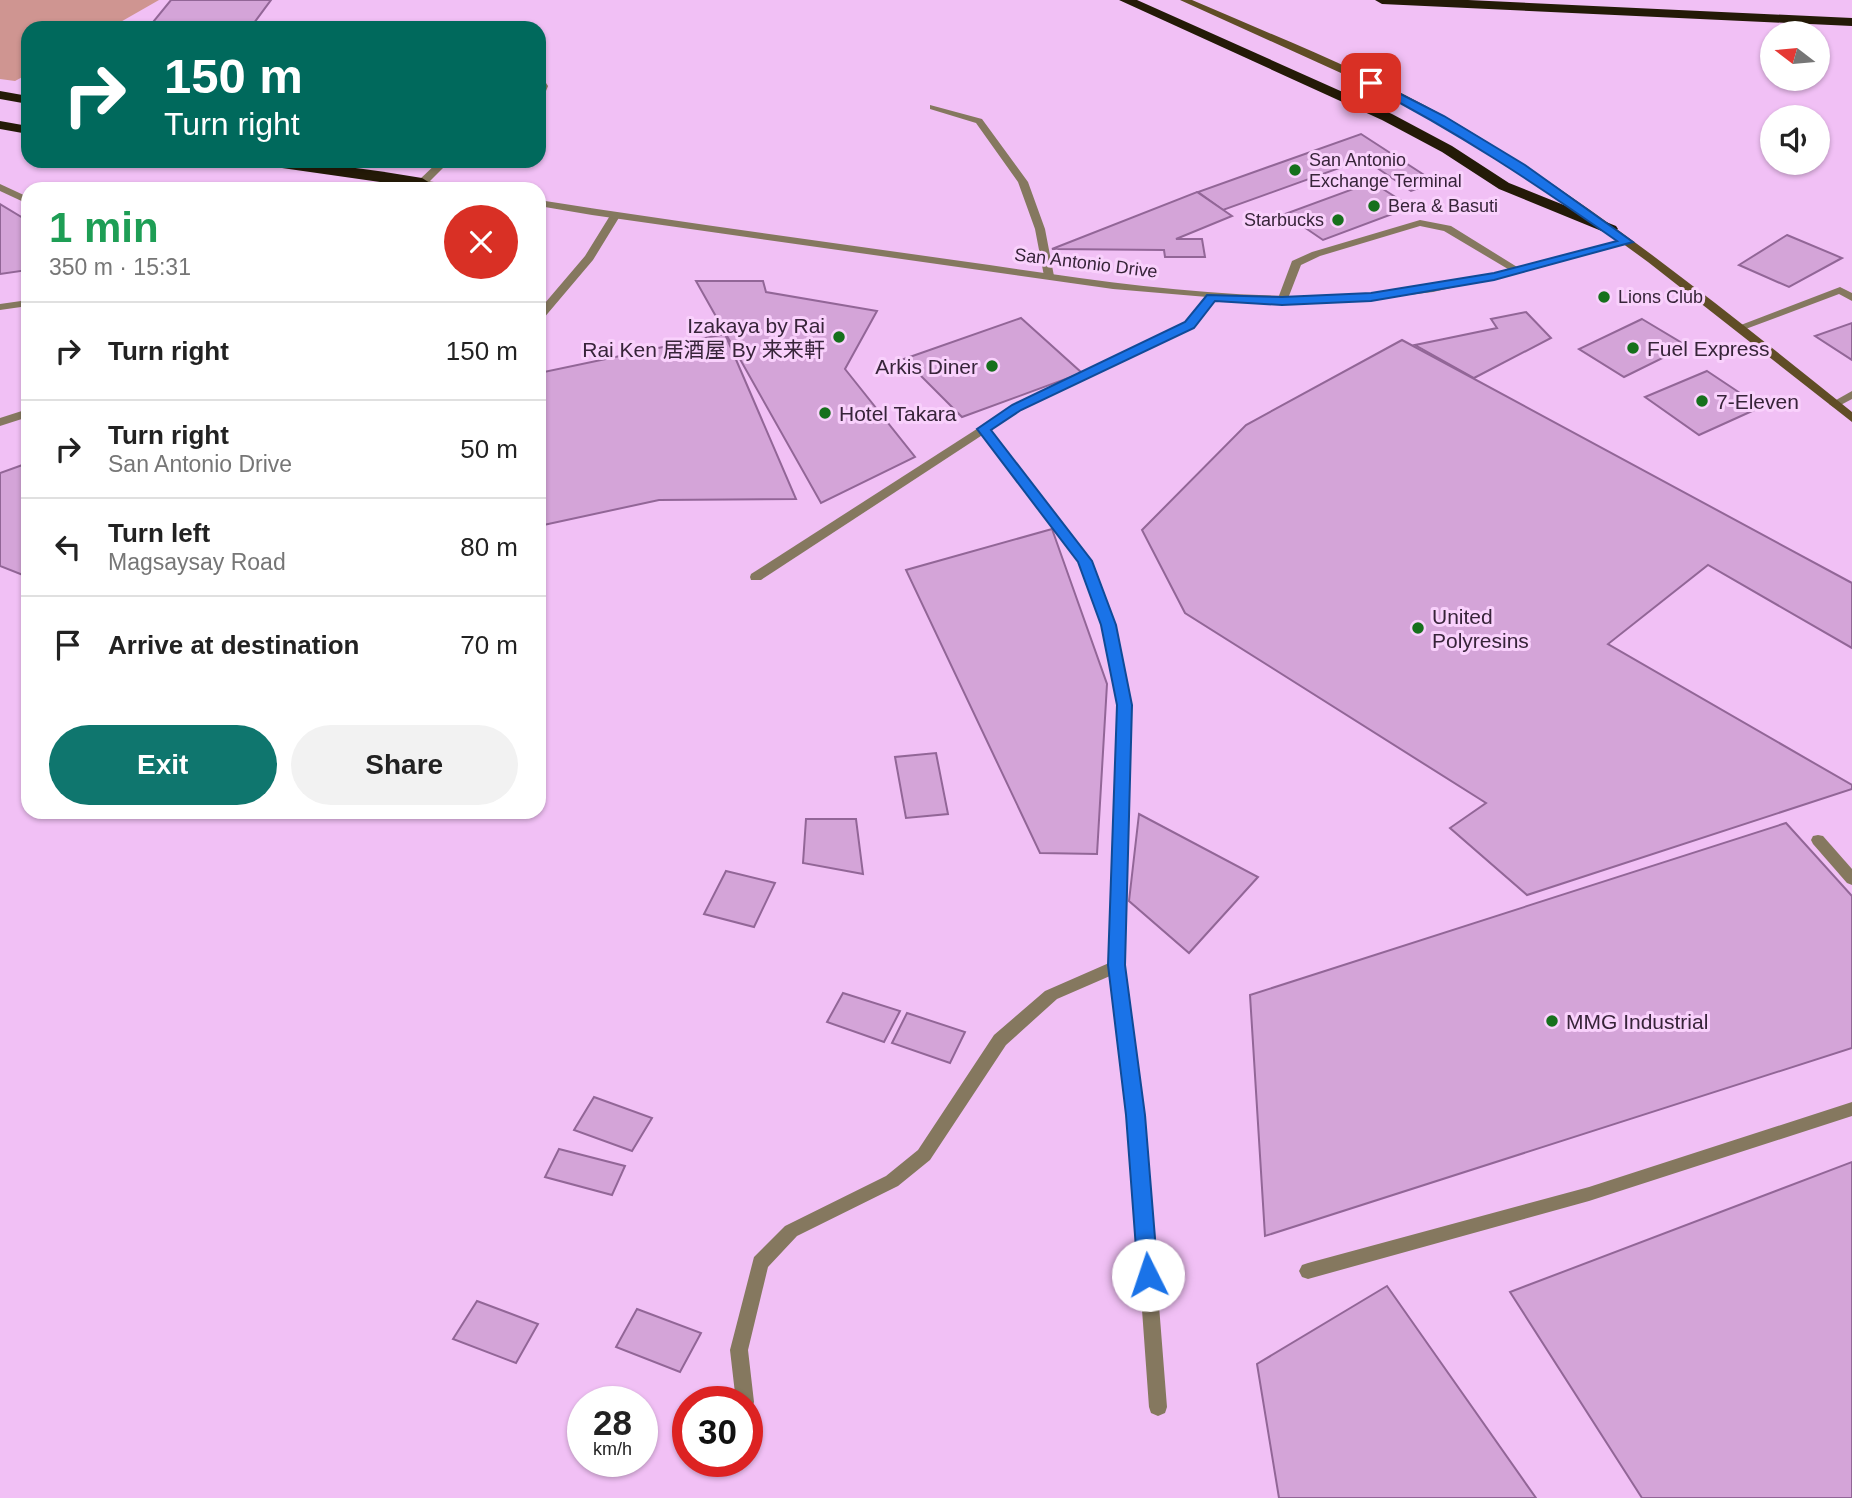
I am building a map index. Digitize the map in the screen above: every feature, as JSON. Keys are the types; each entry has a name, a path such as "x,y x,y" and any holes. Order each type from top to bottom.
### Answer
{"highway":[{"path":"1126,0 1387,117 1447,149 1504,186 1610,229"},
{"path":"1382,0 1852,22"},
{"path":"0,96 21,99"},
{"path":"0,125 21,129"},
{"path":"326,168 351,171"},
{"path":"340,168 401,182"}],"main road":[{"path":"1184,0 1371,83 1440,118 1513,163 1610,229 1852,418"}],"street":[{"path":"933,107 979,121 1023,182 1040,229 1049,276"},
{"path":"423,182 438,168"},
{"path":"0,187 21,198"},
{"name":"San Antonio Drive","path":"546,204 1049,276 1212,297 1282,301 1371,297 1494,277 1627,242"},
{"path":"546,309 589,258 615,215"},
{"path":"1282,301 1296,263 1316,254 1420,223 1447,228 1517,270"},
{"path":"1739,328 1840,290 1852,298"},
{"path":"756,577 1017,407 1189,325 1212,297"},
{"path":"0,307 21,304"},
{"path":"1835,404 1852,394"},
{"path":"0,422 21,415"},
{"path":"984,429 1085,561 1108,625 1125,705 1116,965 1136,1115 1158,1407"},
{"path":"1818,840 1852,879"},
{"path":"742,1386 739,1350 760,1263 791,1231 892,1181 923,1155 1000,1040 1051,995 1116,965"},
{"path":"1308,1271 1589,1194 1852,1109"}],"shaded area":[{"path":"0,0 159,0 122,21 21,21 21,78 15,81 0,79"}],"building":[{"path":"171,0 271,0 255,21 154,21"},
{"name":"San Antonio Exchange Terminal","path":"1361,134 1435,182 1411,191 1364,159 1223,210 1198,192"},
{"path":"1372,182 1411,207 1323,240 1285,214"},
{"path":"1197,192 1232,216 1176,239 1202,239 1205,257 1165,257 1164,250 1052,249"},
{"path":"0,204 21,217 21,271 0,274"},
{"path":"1787,235 1842,258 1789,287 1739,265"},
{"name":"Hotel Takara","path":"696,281 763,281 766,292 877,311 845,369 915,457 821,503"},
{"path":"1526,312 1551,338 1474,378 1415,345 1497,328 1491,319"},
{"name":"Arkis Diner","path":"1021,318 1082,373 962,417 904,359"},
{"name":"Fuel Express","path":"1642,319 1687,346 1624,377 1579,349"},
{"path":"1852,323 1852,360 1815,336"},
{"path":"725,334 796,499 659,500 546,524 546,372"},
{"name":"United Polyresins","path":"1402,340 1852,583 1852,648 1708,565 1608,644 1852,785 1852,789 1527,895 1450,828 1486,803 1185,613 1142,530 1246,425"},
{"path":"1707,371 1761,407 1699,435 1645,397"},
{"path":"21,466 21,574 0,566 0,473"},
{"path":"1052,529 1107,684 1097,854 1040,853 906,570"},
{"path":"936,753 948,814 906,818 895,757"},
{"path":"1139,814 1258,877 1189,953 1129,901"},
{"path":"806,819 856,819 863,874 803,863"},
{"name":"MMG Industrial","path":"1786,823 1852,896 1852,1048 1265,1236 1250,995"},
{"path":"726,871 775,883 754,927 704,914"},
{"path":"843,993 900,1011 884,1042 827,1022"},
{"path":"907,1013 965,1032 950,1063 892,1043"},
{"path":"594,1097 652,1118 632,1151 574,1130"},
{"path":"559,1149 625,1166 612,1195 545,1177"},
{"path":"1852,1162 1852,1498 1642,1498 1510,1292"},
{"path":"1387,1286 1536,1498 1279,1498 1257,1364"},
{"path":"477,1301 538,1324 516,1363 453,1339"},
{"path":"637,1309 701,1333 680,1372 616,1347"}],"place":[{"name":"San Antonio Exchange Terminal","path":"1295,170"},
{"name":"Bera & Basuti","path":"1374,206"},
{"name":"Starbucks","path":"1338,220"},
{"name":"Lions Club","path":"1604,297"},
{"name":"Izakaya by Rai Rai Ken 居酒屋 By 来来軒","path":"839,337"},
{"name":"Fuel Express","path":"1633,348"},
{"name":"Arkis Diner","path":"992,366"},
{"name":"7-Eleven","path":"1702,401"},
{"name":"Hotel Takara","path":"825,413"},
{"name":"United Polyresins","path":"1418,628"},
{"name":"MMG Industrial","path":"1552,1021"}],"route":[{"path":"1148,1275 1136,1115 1116,965 1125,705 1108,625 1085,561 984,429 1017,407 1189,325 1212,297 1282,301 1371,297 1494,277 1627,242 1521,168 1440,118 1371,83"}]}
